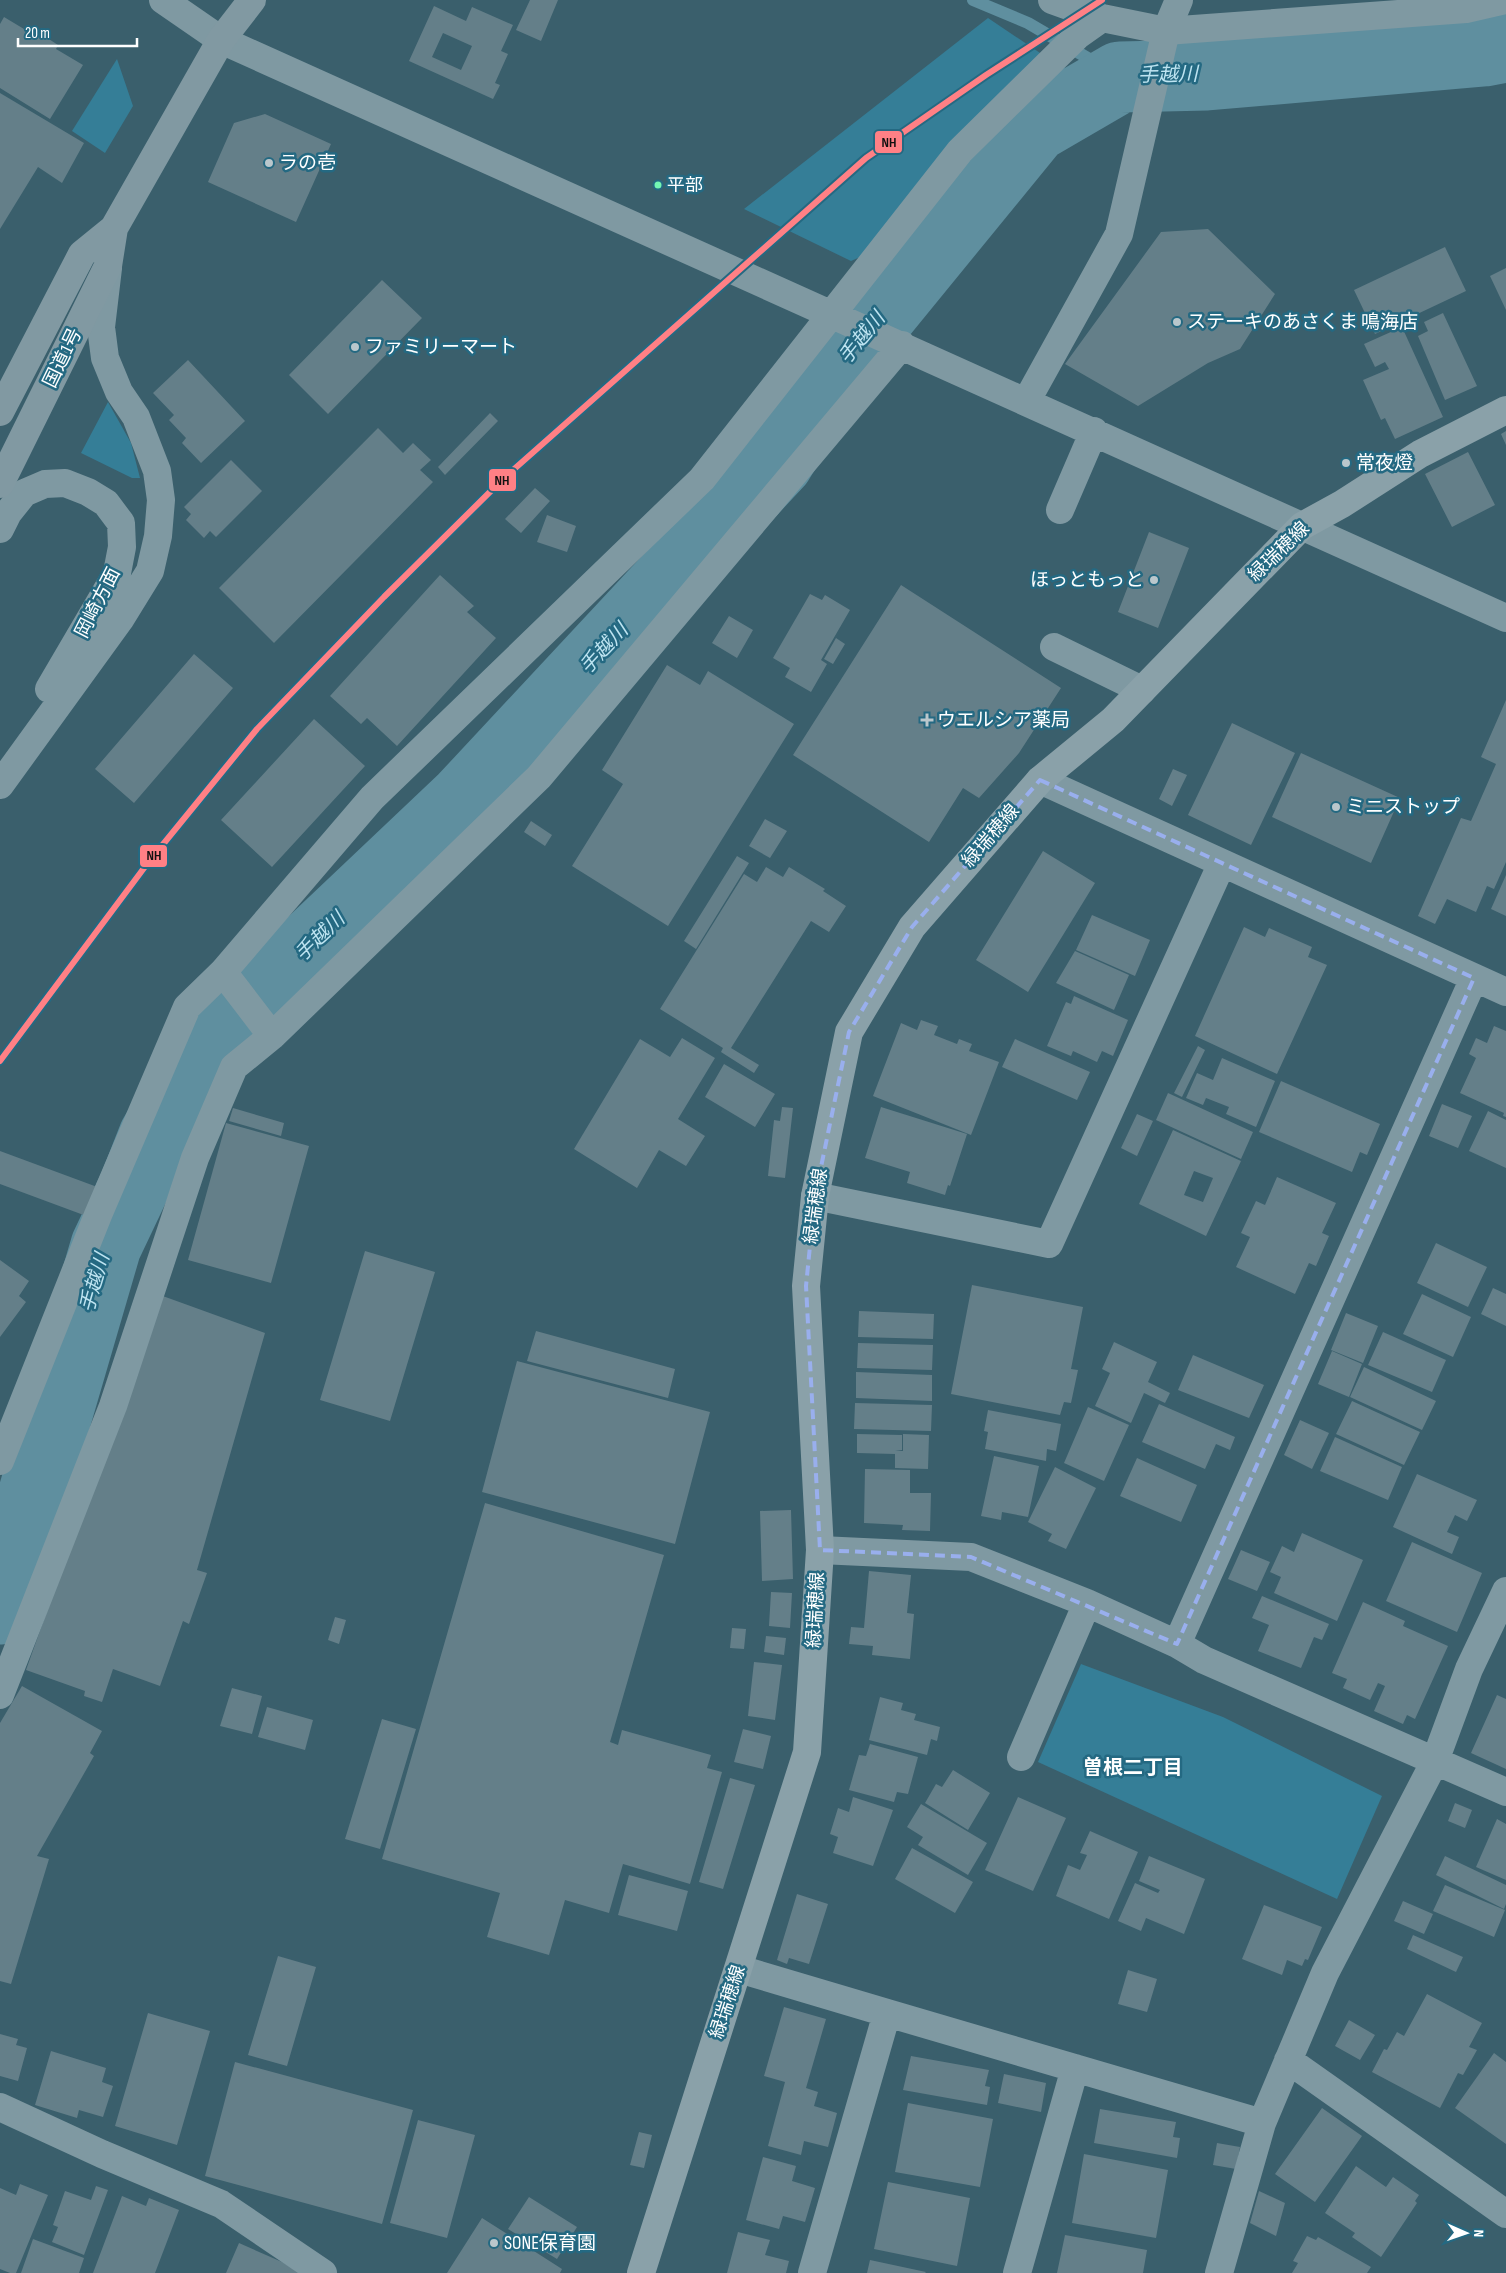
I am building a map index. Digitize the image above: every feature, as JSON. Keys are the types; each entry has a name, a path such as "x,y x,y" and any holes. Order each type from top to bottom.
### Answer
{"highway":[{"name":"国道1号","path":"0,484 108,266 114,228 221,40 252,0"},
{"name":"国道1号","path":"0,412 82,254 114,228"}],"main road":[{"name":"緑瑞穂線","path":"641,2273 807,1752 820,1550 806,1286 815,1196 849,1032 912,927 1040,780 1113,720 1302,526 1342,504 1420,454 1506,410"}],"street":[{"path":"163,0 221,40 837,315 1506,618"},
{"path":"1052,0 1164,37 1466,9 1506,0"},
{"path":"1026,402 1119,234 1149,110 1164,37 1179,0"},
{"path":"0,1461 98,1216 187,1007 228,978 372,798 702,479 837,315 960,151 1078,35 1102,18"},
{"path":"0,785 121,618 150,571 158,536 162,500 157,471 136,417 119,392 105,358 101,327 108,266"},
{"path":"0,1695 113,1406 195,1158 234,1068 268,1031 539,777 899,344"},
{"path":"1060,510 1094,431"},
{"name":"岡崎方面","path":"0,529 8,513 24,493 45,484 66,483 88,492 106,503 121,523 122,547 117,572 56,680 0,758"},
{"path":"1054,646 1142,690"},
{"path":"1040,780 1506,992"},
{"path":"815,1196 1048,1244 1222,863"},
{"path":"228,978 268,1031"},
{"path":"1177,1644 1474,978"},
{"path":"820,1550 971,1557 1087,1603 1177,1644 1204,1660 1506,1792"},
{"path":"1219,2273 1262,2123 1324,1973 1435,1761 1469,1669 1506,1591"},
{"path":"1021,1757 1087,1603"},
{"path":"739,1970 1262,2123"},
{"path":"812,2273 888,2013"},
{"path":"1288,2060 1506,2214"},
{"path":"1017,2273 1075,2068"},
{"path":"0,2107 102,2154 221,2204 323,2273"}],"highlighted area":[{"path":"1040,780 1474,978 1177,1644 971,1557 820,1550 806,1286 815,1196 849,1032 912,927"}],"shaded area":[{"path":"988,18 1046,57 876,250 851,261 744,209"},
{"path":"117,59 133,106 105,153 72,131"},
{"path":"1061,65 1079,77 1076,84 1018,109"},
{"path":"108,402 131,443 140,478 132,478 81,453"},
{"path":"1081,1664 1223,1717 1382,1796 1337,1899 1038,1762"}],"building":[{"path":"530,0 558,0 541,41 516,30"},
{"path":"434,6 466,21 472,7 513,25 501,51 508,54 495,83 500,85 493,99 409,61","holes":["443,33 472,46 461,70 432,57"]},
{"path":"4,17 29,32 32,28 58,45 56,49 83,65 50,119 0,88 0,24"},
{"path":"0,93 84,143 62,183 38,167 0,229"},
{"name":"ラの壱","path":"265,114 331,144 296,222 208,182 234,123"},
{"name":"ステーキのあさくま 鳴海店","path":"1208,229 1275,294 1240,349 1208,363 1138,406 1065,364 1161,232"},
{"path":"1445,247 1466,291 1375,334 1354,290"},
{"path":"1506,268 1506,310 1490,276"},
{"name":"ファミリーマート","path":"382,280 422,318 328,414 289,375"},
{"path":"1443,313 1477,386 1445,400 1418,336 1428,331 1424,322"},
{"path":"1402,327 1443,417 1395,439 1385,418 1381,420 1363,380 1389,369 1385,362 1375,367 1364,344"},
{"path":"188,360 245,421 201,463 182,443 186,438 169,420 174,415 153,393"},
{"path":"490,413 498,421 445,475 438,467"},
{"path":"378,428 403,453 413,443 431,460 420,470 433,482 274,643 219,588"},
{"path":"1506,431 1506,445 1501,434"},
{"path":"1468,452 1495,505 1452,527 1425,474"},
{"path":"231,460 262,491 216,537 210,531 204,538 186,520 191,514 184,507"},
{"path":"535,488 550,501 521,533 505,519"},
{"path":"547,515 576,526 567,552 537,542"},
{"name":"ほっともっと","path":"1149,532 1189,548 1158,628 1118,612"},
{"path":"440,575 474,606 467,612 496,638 397,746 367,718 361,724 330,696"},
{"name":"ウエルシア薬局","path":"901,585 1061,688 1019,753 979,798 963,788 929,842 793,755"},
{"path":"810,594 822,600 825,595 850,610 821,660 827,664 811,692 785,677 790,668 773,658"},
{"path":"729,616 753,630 737,658 712,643"},
{"path":"836,638 845,644 833,664 824,659"},
{"path":"194,654 233,688 134,803 95,769"},
{"path":"667,665 700,685 708,671 794,724 668,926 572,866 623,784 602,770"},
{"path":"1506,700 1506,862 1494,889 1487,886 1476,912 1447,899 1435,924 1418,916 1461,818 1471,821 1496,764 1481,757"},
{"path":"314,719 365,766 272,867 221,820"},
{"path":"1232,723 1295,753 1251,845 1188,815"},
{"name":"ミニストップ","path":"1301,753 1400,798 1371,863 1272,817"},
{"path":"1173,769 1187,775 1172,806 1159,799"},
{"path":"765,819 787,831 770,858 749,846"},
{"path":"531,821 552,835 545,846 524,832"},
{"path":"1043,851 1095,883 1028,992 976,960"},
{"path":"737,856 749,863 696,949 684,941"},
{"path":"766,867 783,877 789,867 825,889 823,891 846,906 829,932 811,921 731,1048 759,1065 754,1073 721,1052 723,1048 660,1009 744,874 757,882"},
{"path":"1506,875 1506,916 1491,909"},
{"path":"1092,915 1150,940 1135,976 1076,950"},
{"path":"1244,927 1265,937 1269,928 1312,947 1308,957 1327,965 1277,1074 1195,1036"},
{"path":"1075,951 1129,975 1114,1010 1056,983"},
{"path":"1074,996 1128,1020 1113,1056 1102,1051 1097,1062 1073,1051 1071,1056 1047,1046 1066,1002 1071,1004"},
{"path":"921,1020 938,1026 934,1035 957,1044 959,1039 972,1044 969,1051 999,1062 971,1135 873,1096 901,1023 917,1030"},
{"path":"1494,1026 1506,1031 1506,1117 1503,1116 1504,1113 1460,1093 1476,1058 1469,1054 1476,1038 1487,1043"},
{"path":"682,1038 715,1058 678,1119 705,1136 686,1166 659,1150 637,1188 574,1149 640,1039 670,1057"},
{"path":"1015,1039 1090,1072 1077,1100 1002,1067"},
{"path":"1198,1046 1205,1050 1182,1097 1174,1093"},
{"path":"1222,1058 1275,1081 1256,1127 1226,1114 1229,1107 1206,1098 1203,1105 1186,1098 1197,1073 1213,1080"},
{"path":"724,1064 775,1094 755,1127 705,1097"},
{"path":"1281,1081 1380,1124 1367,1155 1360,1152 1352,1172 1259,1132"},
{"path":"1168,1093 1253,1132 1241,1159 1156,1120"},
{"path":"1442,1104 1472,1116 1458,1148 1429,1136"},
{"path":"782,1107 793,1108 785,1178 768,1176 774,1120 780,1121"},
{"path":"881,1107 967,1134 950,1186 948,1185 945,1195 907,1183 910,1172 865,1158"},
{"path":"233,1108 284,1123 281,1136 229,1121"},
{"path":"1488,1111 1506,1120 1506,1168 1469,1151"},
{"path":"1137,1114 1153,1121 1137,1156 1121,1148"},
{"path":"226,1123 309,1146 271,1283 188,1260"},
{"path":"1173,1130 1241,1161 1206,1236 1139,1204","holes":["1194,1171 1213,1178 1203,1202 1184,1195"]},
{"path":"0,1151 100,1188 89,1217 0,1184"},
{"path":"1277,1177 1336,1203 1322,1233 1329,1236 1316,1266 1309,1263 1295,1294 1236,1267 1250,1237 1241,1233 1256,1201 1265,1205"},
{"path":"1436,1243 1487,1267 1468,1307 1417,1283"},
{"path":"365,1251 435,1272 390,1421 320,1400"},
{"path":"0,1260 29,1281 19,1296 26,1302 0,1337"},
{"path":"972,1285 1083,1307 1071,1369 1078,1370 1071,1403 1064,1402 1060,1415 951,1394"},
{"path":"1493,1288 1506,1294 1506,1326 1481,1314"},
{"path":"1422,1294 1471,1317 1453,1357 1403,1334"},
{"path":"160,1295 265,1333 197,1570 207,1573 189,1624 183,1621 160,1686 113,1669 102,1702 84,1696 85,1691 26,1670"},
{"path":"859,1311 934,1314 933,1339 858,1337"},
{"path":"1346,1313 1378,1326 1363,1363 1331,1350"},
{"path":"536,1331 675,1369 668,1398 527,1361"},
{"path":"1383,1332 1446,1360 1432,1392 1368,1365"},
{"path":"1114,1342 1157,1362 1148,1382 1170,1393 1165,1403 1144,1393 1131,1423 1095,1406 1110,1373 1102,1369"},
{"path":"858,1343 933,1345 932,1370 857,1368"},
{"path":"1332,1351 1362,1364 1349,1397 1318,1384"},
{"path":"1193,1355 1264,1385 1249,1418 1178,1390"},
{"path":"517,1361 710,1412 675,1544 482,1492"},
{"path":"1364,1367 1436,1401 1422,1430 1350,1397"},
{"path":"856,1372 932,1375 932,1401 856,1398"},
{"path":"1352,1401 1420,1432 1404,1465 1336,1434"},
{"path":"855,1403 932,1405 931,1431 854,1429"},
{"path":"1159,1404 1235,1437 1230,1450 1216,1444 1205,1469 1142,1442"},
{"path":"1088,1407 1129,1425 1104,1481 1064,1463"},
{"path":"988,1410 1061,1424 1056,1451 1047,1449 1046,1461 985,1449 988,1432 984,1431"},
{"path":"1300,1420 1329,1433 1312,1469 1284,1455"},
{"path":"857,1434 902,1435 902,1450 895,1451 903,1451 903,1434 929,1435 928,1469 895,1468 895,1454 857,1453"},
{"path":"1335,1437 1402,1467 1388,1500 1320,1471"},
{"path":"994,1456 1039,1466 1028,1517 1002,1512 1001,1520 981,1516"},
{"path":"1137,1458 1197,1485 1181,1522 1120,1496"},
{"path":"1055,1467 1096,1488 1066,1549 1048,1541 1052,1534 1028,1522"},
{"path":"865,1469 910,1470 910,1493 931,1493 930,1531 902,1530 903,1525 864,1523"},
{"path":"1417,1474 1477,1500 1467,1521 1455,1515 1447,1532 1459,1537 1452,1554 1393,1527"},
{"path":"485,1503 664,1555 610,1742 618,1745 622,1730 711,1755 707,1768 722,1772 690,1884 623,1864 609,1913 565,1900 549,1955 487,1937 500,1893 382,1859"},
{"path":"791,1510 793,1579 762,1581 760,1511"},
{"path":"1302,1533 1363,1560 1337,1621 1274,1593 1281,1577 1270,1572 1282,1546 1294,1552"},
{"path":"1412,1542 1482,1573 1457,1632 1386,1601"},
{"path":"1241,1550 1270,1562 1257,1591 1228,1579"},
{"path":"869,1571 911,1575 907,1613 914,1614 910,1659 872,1655 873,1646 849,1644 851,1627 864,1628"},
{"path":"771,1592 792,1593 790,1628 769,1626"},
{"path":"1262,1596 1329,1624 1322,1640 1314,1637 1301,1668 1258,1651 1269,1625 1252,1618"},
{"path":"1363,1602 1405,1621 1403,1626 1448,1646 1415,1719 1407,1715 1403,1724 1374,1711 1385,1686 1378,1683 1370,1700 1343,1688 1347,1679 1332,1673"},
{"path":"335,1617 346,1620 339,1644 328,1640"},
{"path":"732,1628 746,1629 744,1649 730,1648"},
{"path":"766,1636 786,1638 784,1655 764,1652"},
{"path":"754,1662 782,1665 775,1720 748,1716"},
{"path":"22,1686 102,1731 90,1753 94,1756 37,1856 49,1859 11,1984 0,1981 0,1723"},
{"path":"232,1688 262,1696 252,1734 220,1726"},
{"path":"1497,1695 1506,1699 1506,1769 1471,1753"},
{"path":"880,1697 903,1703 901,1710 916,1714 914,1720 940,1727 937,1741 931,1739 927,1755 869,1740"},
{"path":"267,1707 313,1720 305,1750 258,1737"},
{"path":"382,1719 416,1729 380,1849 345,1839"},
{"path":"743,1729 771,1736 763,1769 734,1762"},
{"path":"870,1744 918,1757 908,1794 897,1792 894,1802 849,1790 859,1755 866,1756"},
{"path":"953,1770 990,1793 968,1830 925,1803 936,1784 942,1787"},
{"path":"730,1778 755,1785 723,1889 699,1882"},
{"path":"853,1797 893,1810 873,1866 833,1853 838,1837 830,1834 838,1808 849,1812"},
{"path":"1018,1797 1066,1818 1033,1891 985,1870"},
{"path":"1455,1803 1472,1810 1465,1828 1448,1821"},
{"path":"921,1804 987,1843 968,1875 918,1845 923,1837 907,1827"},
{"path":"1497,1819 1506,1824 1506,1880 1476,1867"},
{"path":"1090,1831 1138,1852 1109,1919 1056,1896 1068,1865 1080,1870 1087,1855 1080,1853"},
{"path":"912,1848 973,1882 955,1913 895,1879"},
{"path":"1149,1856 1205,1879 1184,1934 1146,1918 1141,1931 1118,1921 1135,1883 1158,1893 1160,1890 1139,1881"},
{"path":"1445,1856 1506,1885 1506,1904 1504,1909 1436,1875"},
{"path":"629,1875 688,1891 677,1931 618,1915"},
{"path":"1445,1885 1505,1910 1494,1937 1433,1911"},
{"path":"797,1894 828,1904 809,1964 789,1958 787,1964 777,1960"},
{"path":"1403,1901 1433,1914 1424,1934 1394,1921"},
{"path":"1264,1905 1322,1927 1308,1960 1305,1959 1302,1966 1287,1960 1282,1975 1242,1959"},
{"path":"1413,1935 1463,1957 1456,1972 1407,1949"},
{"path":"278,1956 316,1967 287,2066 248,2055"},
{"path":"1128,1970 1157,1979 1147,2012 1118,2004"},
{"path":"1427,1994 1482,2023 1469,2047 1477,2050 1463,2075 1458,2073 1440,2108 1372,2072 1384,2049 1387,2050 1397,2032 1404,2036"},
{"path":"784,2007 826,2019 806,2088 818,2092 814,2106 837,2113 828,2147 804,2141 801,2155 768,2146 785,2082 764,2076"},
{"path":"148,2013 210,2031 177,2145 115,2126"},
{"path":"1349,2020 1375,2035 1360,2060 1335,2046"},
{"path":"0,2034 18,2039 16,2045 27,2048 18,2081 0,2076"},
{"path":"51,2051 106,2068 102,2082 113,2086 103,2117 79,2110 77,2118 35,2105"},
{"path":"1494,2053 1506,2062 1506,2144 1455,2108"},
{"path":"911,2056 989,2070 985,2086 990,2087 987,2105 903,2090"},
{"path":"235,2062 413,2110 382,2224 205,2176"},
{"path":"1004,2074 1046,2083 1041,2112 998,2103"},
{"path":"908,2103 993,2119 980,2187 895,2172"},
{"path":"1322,2108 1362,2136 1315,2202 1275,2174"},
{"path":"1100,2109 1176,2122 1173,2137 1180,2138 1177,2158 1094,2143"},
{"path":"418,2120 475,2135 447,2238 390,2223"},
{"path":"639,2132 652,2135 644,2168 630,2165"},
{"path":"1217,2143 1240,2147 1236,2169 1213,2165"},
{"path":"1084,2154 1168,2170 1156,2238 1072,2223"},
{"path":"763,2157 796,2166 792,2181 815,2188 805,2222 783,2216 779,2229 746,2220"},
{"path":"1356,2166 1386,2187 1393,2177 1419,2195 1415,2201 1417,2203 1381,2257 1352,2237 1355,2233 1325,2213"},
{"path":"888,2182 970,2198 957,2266 874,2249"},
{"path":"20,2184 48,2195 16,2273 10,2273 0,2269 0,2188 16,2195"},
{"path":"96,2186 108,2190 84,2255 52,2242 58,2227 53,2225 65,2191 91,2200"},
{"path":"1259,2191 1285,2203 1276,2236 1250,2223"},
{"path":"122,2196 146,2206 149,2198 179,2210 155,2273 93,2273"},
{"path":"529,2197 577,2227 557,2259 508,2229"},
{"name":"SONE保育園","path":"482,2218 562,2269 560,2273 447,2273"},
{"path":"738,2232 770,2240 765,2255 789,2261 786,2273 727,2273"},
{"path":"1065,2235 1147,2250 1143,2273 1057,2273"},
{"path":"1307,2236 1316,2240 1318,2237 1371,2267 1367,2273 1292,2273 1298,2263 1293,2261"},
{"path":"33,2239 84,2258 79,2273 21,2273"},
{"path":"239,2243 282,2262 300,2273 226,2273"},
{"path":"870,2260 926,2272 867,2273"}],"waterway":[{"path":"973,0 1028,23 1120,77"},
{"name":"手越川","path":"0,1609 106,1246 134,1187 154,1136 213,1040 464,799 778,462 829,378 1034,127 1120,77 1207,75 1484,51 1506,47"}],"transit line":[{"name":"NH","path":"0,1061 147,864 257,729 384,597 504,478 866,158 986,75 1102,0"}],"place":[{"name":"ラの壱","path":"269,163"},
{"name":"平部","path":"658,185"},
{"name":"ステーキのあさくま 鳴海店","path":"1177,322"},
{"name":"ファミリーマート","path":"355,347"},
{"name":"常夜燈","path":"1346,463"},
{"name":"ほっともっと","path":"1154,580"},
{"name":"ウエルシア薬局","path":"927,720"},
{"name":"ミニストップ","path":"1336,807"},
{"name":"SONE保育園","path":"494,2243"}],"district":[{"name":"曽根二丁目","path":"1133,1768"}]}
